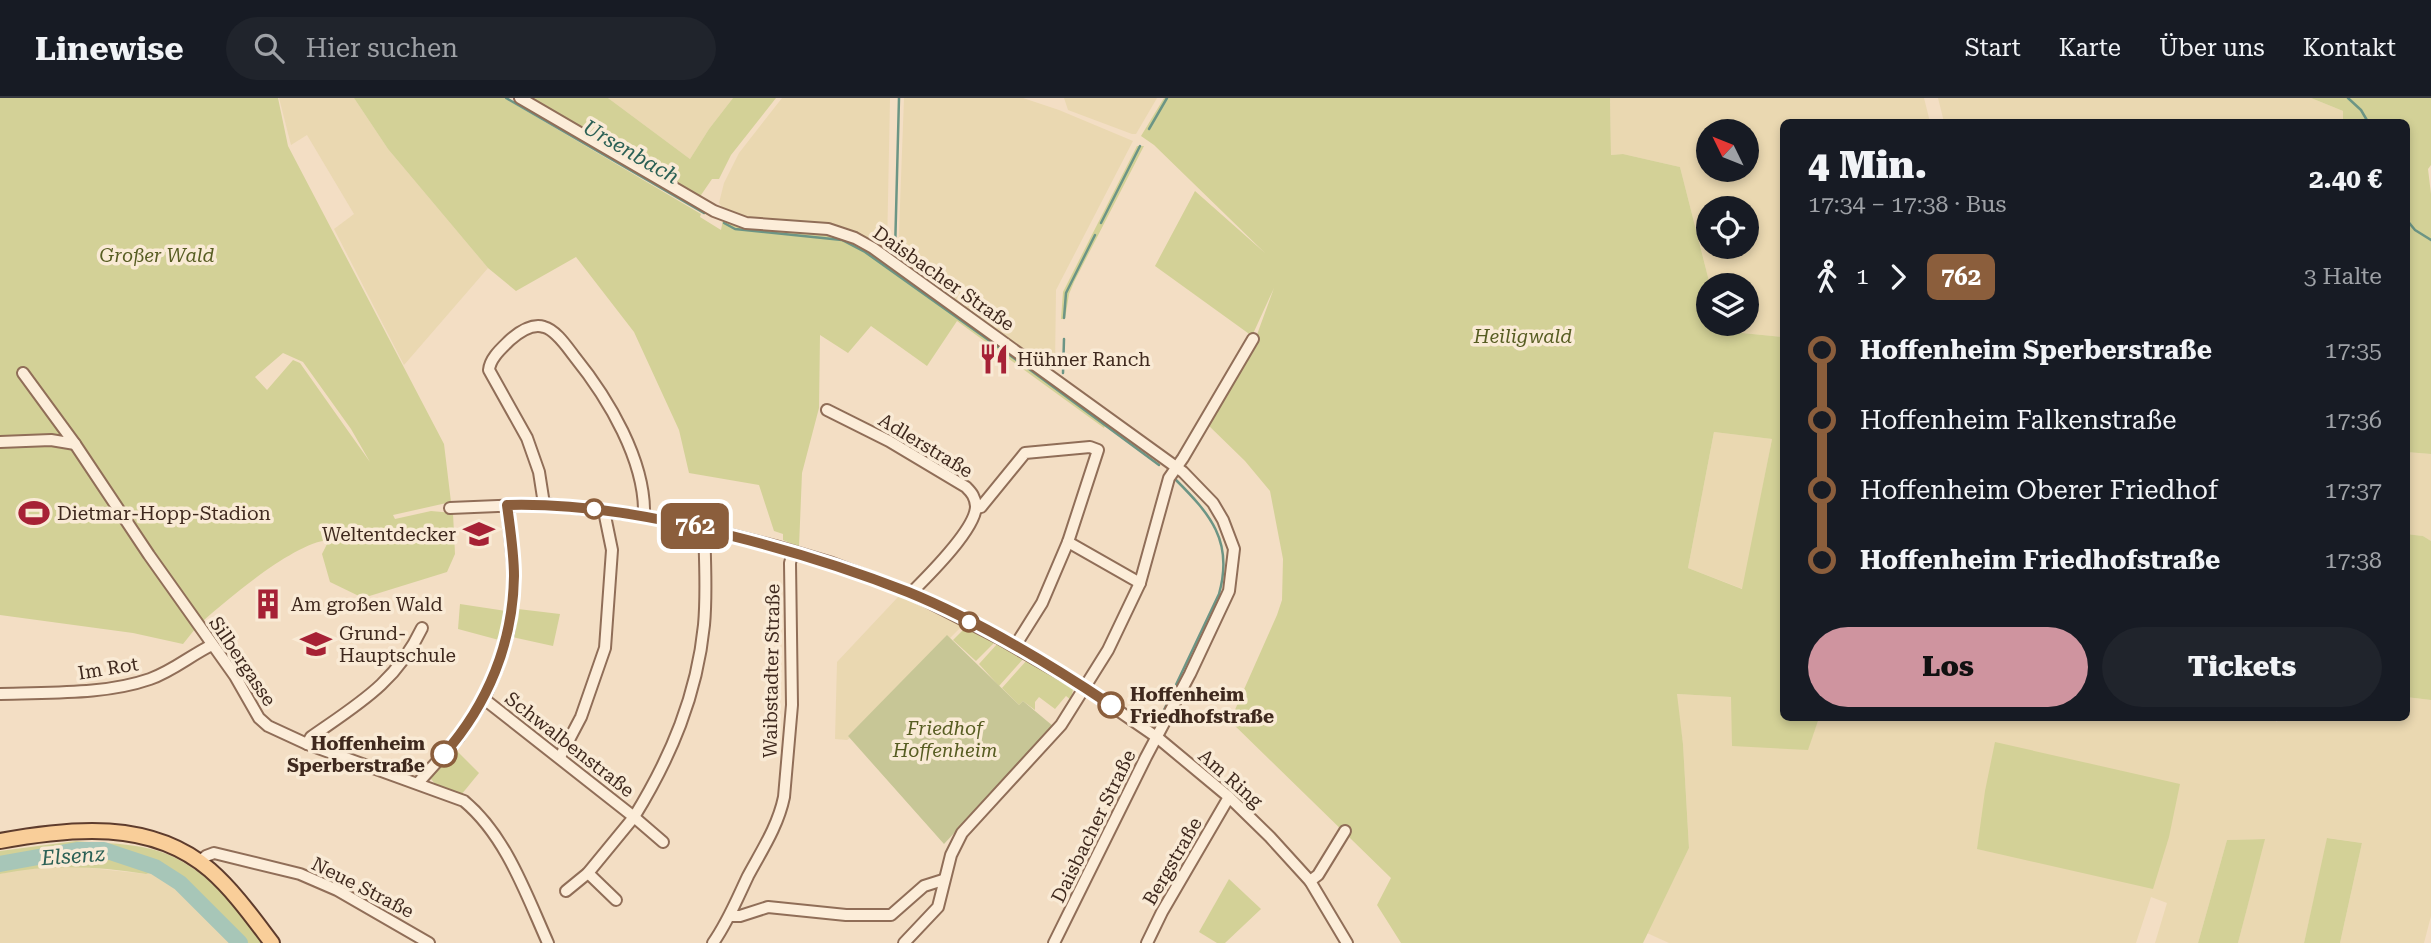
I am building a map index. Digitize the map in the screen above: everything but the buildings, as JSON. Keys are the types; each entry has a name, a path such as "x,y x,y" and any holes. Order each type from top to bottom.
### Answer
{"main road":[{"path":"0,841 68,832 120,831 163,843 199,862 241,902 272,943"}],"street":[{"name":"Daisbacher Straße","path":"520,98 714,211 746,223 828,229 855,238 873,248 1183,472 1213,503 1234,549 1234,568 1229,591 1055,943"},
{"path":"544,505 539,472 527,438 489,370 492,360 510,340 536,326 549,330 562,341 600,390 622,432 639,477 645,499 644,516"},
{"path":"906,942 938,907 950,855 961,833 1061,725 1108,650 1140,583 1169,478 1253,338"},
{"name":"Silbergasse","path":"23,373 242,686 259,719 307,744 458,798 481,815 516,873 548,943"},
{"name":"Adlerstraße","path":"827,410 889,441 966,487 974,496 976,508 972,520 941,562 911,593"},
{"path":"0,442 51,440 75,444"},
{"path":"976,508 981,507 1025,453 1090,447 1098,450 1068,542 1042,603 1015,646"},
{"path":"418,783 459,737 484,699 497,668 508,633 513,599 514,572 507,505"},
{"name":"Am Ring","path":"450,508 544,505 644,516 704,528 793,552 911,593 1015,646 1084,687 1158,738 1229,797 1270,837 1310,881 1347,943"},
{"path":"560,757 581,717 604,648 612,550 604,511"},
{"path":"566,891 588,873 634,817 668,756 693,689 704,624 704,528"},
{"path":"1068,542 1140,583"},
{"name":"Waibstadter Straße","path":"713,943 730,916 772,832 784,797 792,705 790,563 793,552"},
{"path":"307,744 311,737 379,689 402,663 422,628"},
{"name":"Im Rot","path":"0,694 73,691 128,685 173,669 212,645"},
{"name":"Schwalbenstraße","path":"484,699 560,757 663,842"},
{"name":"Bergstraße","path":"1147,943 1161,912 1229,797"},
{"path":"1310,881 1318,875 1345,831"},
{"name":"Neue Straße","path":"199,862 214,853 300,874 337,890 429,943"},
{"path":"588,873 616,900"},
{"path":"730,916 740,916 768,907 846,915 891,915 924,886 943,880"}],"shaded area":[{"path":"279,98 354,98 388,149 488,268 404,365 334,229 354,214 307,135 291,145"},
{"path":"608,98 733,98 690,159"},
{"path":"782,98 890,98 887,250 841,228 745,218 725,211 719,203 724,183 739,153"},
{"path":"904,98 1023,98 1133,141 1056,290 1055,366 1052,370 898,259"},
{"path":"1064,98 1157,98 1136,134 1132,134 1068,110"},
{"path":"1610,98 1924,98 1929,119 1780,119 1780,337 1759,335 1759,273 1707,273 1703,259 1759,259 1759,196 1696,196 1696,230 1680,167 1623,154 1611,155"},
{"path":"1938,98 2311,98 2343,111 2343,119 1943,119"},
{"path":"1714,432 1772,439 1743,589 1688,568"},
{"path":"2410,452 2431,454 2431,541 2423,536 2410,534"},
{"path":"899,596 962,626 950,638 947,636 848,736 850,738 835,739 837,662"},
{"path":"1676,694 1732,697 1807,750 1818,721 2410,721 2410,697 2431,700 2431,916 2424,943 2340,943 2362,843 2328,838 2304,943 2238,943 2264,839 2227,840 2198,943 2155,943 2167,903 2151,897 2136,943 1669,943 1647,933 1689,848 1683,744"},
{"path":"72,866 146,874 158,871 177,884 226,932 230,943 0,943 0,874 24,869"}],"green space":[{"name":"Großer Wald","path":"0,98 278,98 288,146 444,444 451,502 393,515 395,519 431,511 453,513 455,554 447,572 363,598 330,582 322,554 329,540 315,543 281,560 203,621 173,582 165,589 195,629 183,644 133,633 0,615","holes":["283,353 303,362 351,429 370,462 300,363 293,360 267,390 255,377"]},
{"path":"354,98 504,98 701,214 700,217 721,230 723,220 808,230 857,242 1033,368 1106,423 1104,428 957,321 927,366 871,326 848,353 820,335 819,408 802,473 799,547 783,540 783,534 774,531 759,485 689,473 679,430 634,332 576,257 516,291 488,268 388,149"},
{"path":"525,98 608,98 690,159 733,98 776,98 731,155 719,179 712,179 699,198"},
{"name":"Heiligwald","path":"1164,98 1610,98 1611,155 1623,154 1680,167 1696,230 1696,259 1703,259 1707,273 1696,273 1696,336 1780,337 1780,721 1818,721 1808,750 1732,746 1731,697 1677,694 1689,848 1643,943 1401,943 1377,905 1391,878 1230,721 1282,600 1283,559 1270,491 1245,461 1206,423 1255,340 1274,288 1252,336 1155,266 1195,191 1265,253 1154,145 1141,136","holes":["1714,432 1772,439 1742,589 1688,568"]},
{"path":"2311,98 2431,98 2431,165 2428,169 2431,194 2431,454 2410,452 2410,119 2343,119 2343,111"},
{"path":"1137,146 1144,146 1074,282 1065,319 1061,319 1063,292"},
{"path":"2410,534 2423,536 2431,541 2431,700 2410,697"},
{"path":"460,604 506,611 499,640 458,629"},
{"path":"518,609 560,614 553,646 512,637"},
{"path":"965,628 995,642 976,661 953,640"},
{"name":"Friedhof Hoffenheim","path":"947,635 1019,705 1023,701 1053,726 944,844 848,736"},
{"path":"998,643 1024,658 999,686 979,664"},
{"path":"1027,660 1073,689 1071,700 1066,696 1055,709 1039,697 1035,702 1035,710 1023,701 1019,705 1002,688"},
{"path":"1995,742 2180,784 2169,837 2153,889 1977,849"},
{"path":"457,751 479,773 461,795 436,785 431,779"},
{"path":"2327,838 2362,843 2340,943 2304,943"},
{"path":"2265,839 2238,943 2198,943 2227,840"},
{"path":"76,841 142,847 180,860 212,883 265,943 230,943 209,914 158,871 146,874 109,869 55,867 0,874 0,851"},
{"path":"1229,879 1261,909 1225,943 1217,943 1199,932"}],"waterway":[{"name":"Ursenbach","path":"506,98 704,213"},
{"path":"895,252 899,98"},
{"path":"1149,129 1167,98"},
{"path":"2348,98 2366,119"},
{"path":"1101,223 1140,146"},
{"path":"724,223 735,229 842,240 865,252 1018,361"},
{"path":"2410,224 2431,240"},
{"path":"1064,318 1066,293 1095,235"},
{"path":"1063,373 1064,339"},
{"path":"1025,366 1159,465"},
{"path":"1156,727 1219,594 1223,575 1221,544 1216,530 1199,504 1175,479"},
{"name":"Elsenz","path":"0,864 77,850 104,850 155,867 180,883 240,943"},
{"path":"1061,918 1087,864"}],"bus line":[{"name":"762","path":"444,754 459,737 484,699 508,633 514,572 507,505 589,508 644,516 775,546 832,564 911,593 968,621 1061,673 1111,705"}],"place":[{"name":"Hühner Ranch","path":"994,359"},
{"name":"Dietmar-Hopp-Stadion","path":"34,513"},
{"name":"Weltentdecker","path":"479,534"},
{"name":"Am großen Wald","path":"268,604"},
{"name":"Grund- Hauptschule","path":"316,644"},
{"name":"Hoffenheim Friedhofstraße","path":"1111,705"},
{"name":"Hoffenheim Sperberstraße","path":"444,754"}]}
